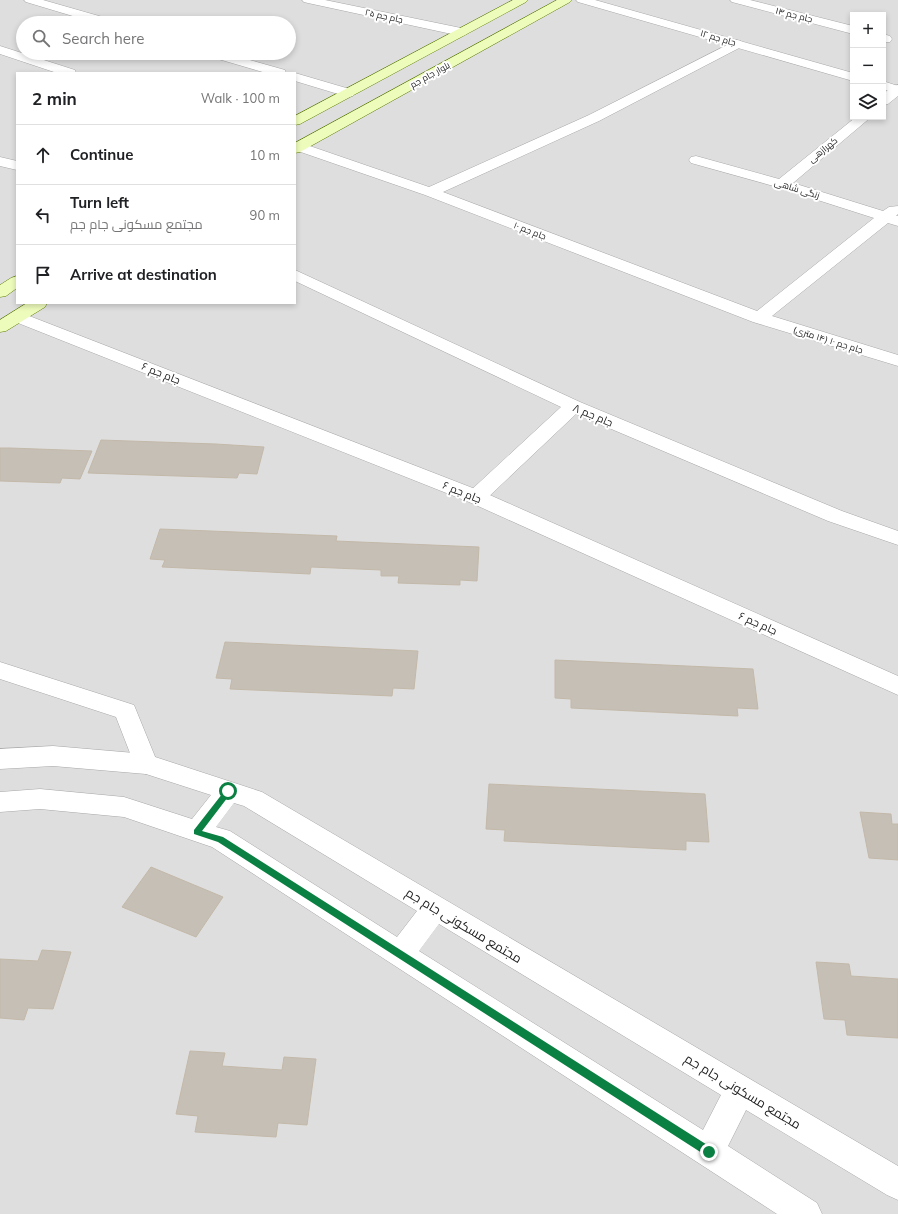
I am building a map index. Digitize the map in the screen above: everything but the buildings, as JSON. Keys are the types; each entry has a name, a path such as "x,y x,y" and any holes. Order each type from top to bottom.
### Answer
{"main road":[{"path":"296,120 522,0"},
{"name":"بلوار جام جم","path":"296,147 566,0"},
{"path":"0,292 16,282"},
{"path":"0,327 38,304"}],"street":[{"path":"30,0 85,16"},
{"name":"جام جم ۲۵","path":"308,0 461,32"},
{"name":"جام جم ۱۲","path":"582,0 850,76"},
{"name":"جام جم ۱۴","path":"736,0 850,29"},
{"path":"430,192 594,118 737,44"},
{"path":"0,50 16,55"},
{"path":"30,60 67,72"},
{"path":"236,60 277,72"},
{"path":"296,77 348,93"},
{"path":"886,86 898,89"},
{"path":"886,99 898,89"},
{"name":"کهرازهی","path":"782,184 860,120"},
{"name":"جام جم ۱۰","path":"296,147 430,192 759,318"},
{"name":"زنگی شاهی","path":"696,160 782,184 892,219"},
{"path":"0,161 16,166"},
{"path":"759,318 892,219 898,206"},
{"name":"جام جم ۸","path":"296,275 573,406 836,516 898,538"},
{"name":"جام جم ۶","path":"19,317 476,497 898,686"},
{"name":"جام جم ۱۰ (۱۴ متری)","path":"759,318 898,361"},
{"path":"476,497 573,406"},
{"path":"0,670 126,711 146,764"},
{"name":"مجتمع مسکونی جام جم","path":"0,759 53,756 146,764 253,799 898,1184"},
{"path":"197,832 228,791"},
{"path":"0,802 40,799 124,807 221,839 806,1214"},
{"path":"400,954 435,908"},
{"path":"709,1152 740,1089"}],"shaded area":[{"path":"0,0 898,0 898,1214 0,1214"}],"route":[{"path":"228,791 197,832 221,839 709,1152"}]}
